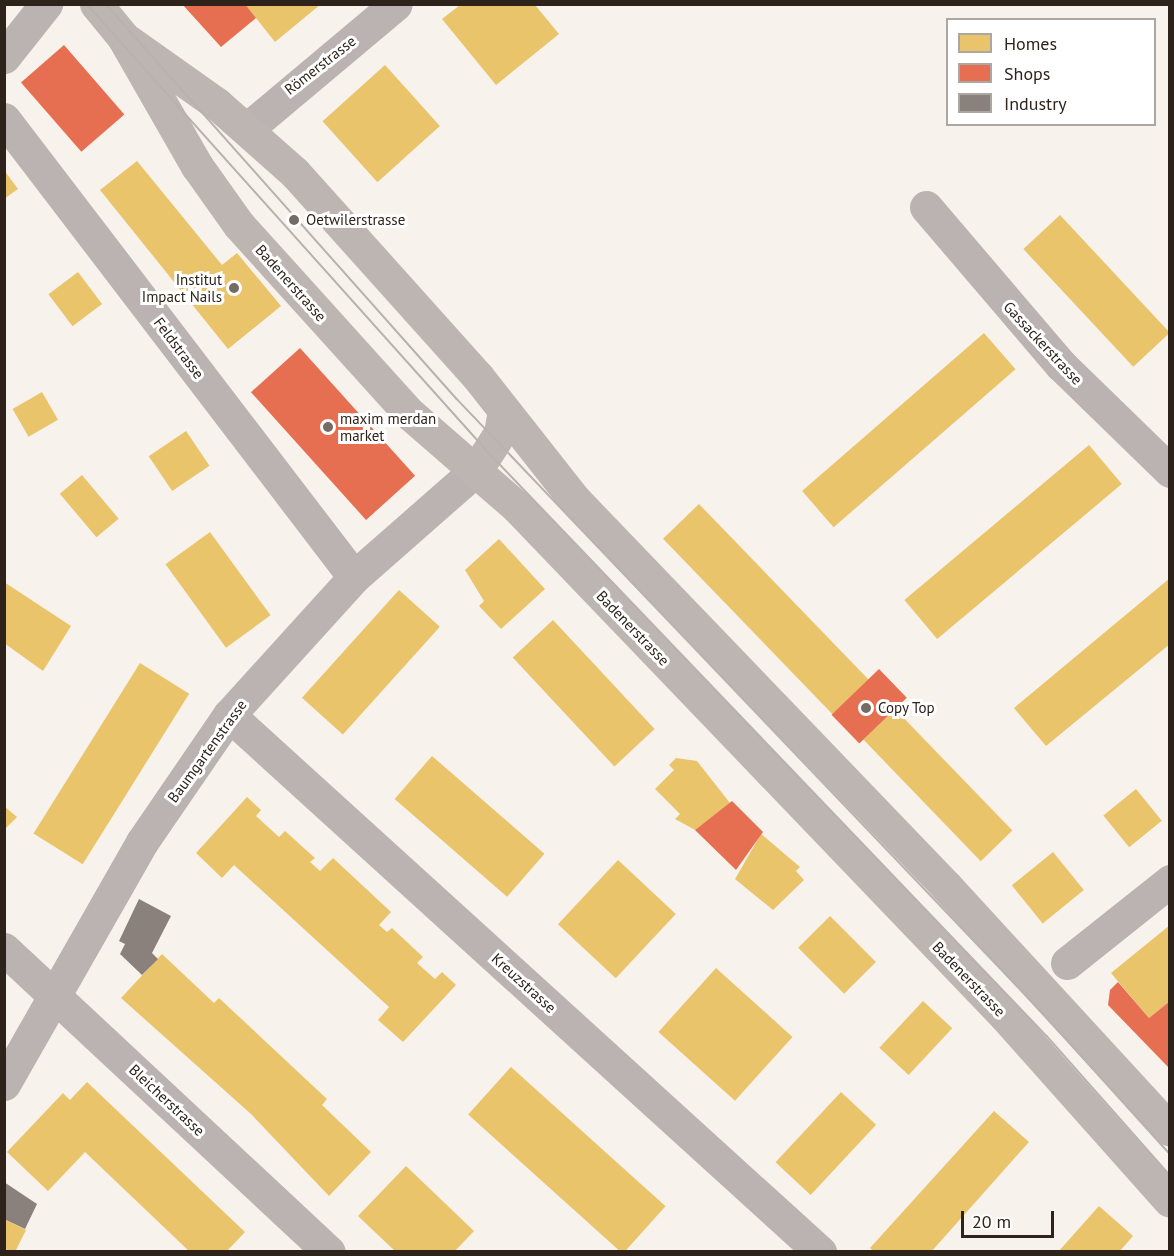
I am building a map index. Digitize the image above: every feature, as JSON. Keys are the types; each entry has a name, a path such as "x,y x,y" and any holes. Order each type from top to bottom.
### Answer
{"main road":[{"name":"Badenerstrasse","path":"96,4 123,37 225,208 410,414 517,507 1006,1017 1170,1201"},
{"name":"Badenerstrasse","path":"123,37 247,129 301,180 504,411 574,499 946,886 1170,1130"},
{"path":"476,470 500,434 504,411"}],"street":[{"path":"4,57 46,4"},
{"name":"Römerstrasse","path":"247,129 396,4"},
{"name":"Feldstrasse","path":"4,119 354,577"},
{"name":"Gassackerstrasse","path":"926,207 1061,365 1170,471"},
{"name":"Baumgartenstrasse","path":"4,1084 142,842 229,715 354,577 476,470"},
{"name":"Kreuzstrasse","path":"229,715 820,1251"},
{"path":"1067,963 1170,881"},
{"name":"Bleicherstrasse","path":"4,949 329,1251"}],"building: Homes":[{"path":"245,4 321,4 275,42"},
{"path":"460,5 535,5 559,34 496,85 442,19"},
{"path":"385,65 440,126 377,182 323,121"},
{"path":"137,161 222,265 237,253 281,306 228,349 100,190"},
{"path":"4,170 18,189 4,199"},
{"path":"1060,215 1170,333 1133,367 1023,249"},
{"path":"78,272 102,304 73,326 48,294"},
{"path":"984,333 1015,369 834,527 802,491"},
{"path":"42,392 58,420 29,437 13,409"},
{"path":"186,431 209,466 172,491 149,456"},
{"path":"1089,445 1122,484 937,639 904,600"},
{"path":"82,475 119,519 96,537 60,494"},
{"path":"699,504 868,680 833,714 663,539"},
{"path":"210,532 271,615 226,648 166,564"},
{"path":"499,539 545,589 501,629 479,606 484,601 465,570"},
{"path":"1170,578 1170,644 1046,746 1014,708"},
{"path":"4,582 71,626 43,671 4,643"},
{"path":"399,590 440,627 343,735 302,698"},
{"path":"553,620 655,729 614,766 513,658"},
{"path":"140,663 189,694 83,864 33,833"},
{"path":"895,709 1012,831 981,861 863,740"},
{"path":"432,756 544,854 507,897 395,799"},
{"path":"676,758 697,761 730,803 695,830 675,819 680,814 655,789 674,770 669,765"},
{"path":"1136,789 1162,821 1129,847 1103,815"},
{"path":"247,797 261,810 256,816 279,837 285,831 315,858 310,862 320,871 333,858 391,912 379,925 387,932 392,928 423,957 417,963 435,979 442,972 456,985 403,1042 378,1020 389,1007 234,865 222,878 196,853"},
{"path":"4,806 17,817 4,830"},
{"path":"761,834 800,867 796,871 804,880 773,910 735,879"},
{"path":"1053,852 1084,890 1043,923 1012,885"},
{"path":"618,860 676,914 616,978 558,924"},
{"path":"830,916 876,962 844,994 798,948"},
{"path":"1170,925 1170,1001 1149,1018 1111,973"},
{"path":"162,954 214,1003 219,998 327,1099 322,1105 371,1152 329,1196 251,1114 121,998"},
{"path":"716,968 793,1037 735,1101 658,1032"},
{"path":"923,1001 952,1028 909,1075 879,1048"},
{"path":"511,1067 666,1206 624,1252 621,1252 468,1115"},
{"path":"87,1082 245,1232 226,1252 190,1252 85,1152 48,1191 7,1152 63,1093 70,1100"},
{"path":"841,1092 876,1125 811,1195 776,1162"},
{"path":"994,1111 1029,1142 931,1252 874,1252 870,1248"},
{"path":"406,1166 474,1231 454,1252 396,1252 358,1216"},
{"path":"1099,1206 1133,1236 1119,1252 1058,1252"},
{"path":"4,1219 26,1230 15,1252 4,1252"}],"building: Shops":[{"path":"182,4 245,4 256,18 221,47"},
{"path":"64,45 124,114 81,152 21,82"},
{"path":"300,348 415,476 366,520 251,392"},
{"path":"879,669 907,698 859,744 832,715"},
{"path":"732,801 763,832 736,870 695,830"},
{"path":"1118,982 1149,1018 1170,1001 1170,1069 1108,1005 1110,990"}],"building: Industry":[{"path":"139,899 171,916 152,953 158,959 142,975 120,954 125,944 119,941"},
{"path":"4,1182 37,1204 25,1229 4,1219"}],"tram line":[{"path":"87,4 489,453 1047,1036 1170,1175"},
{"path":"106,4 457,399 1040,1010 1170,1154"}],"place":[{"name":"Oetwilerstrasse","path":"294,220"},
{"name":"Institut Impact Nails","path":"234,288"},
{"name":"maxim merdan market","path":"328,427"},
{"name":"Copy Top","path":"866,708"}]}
